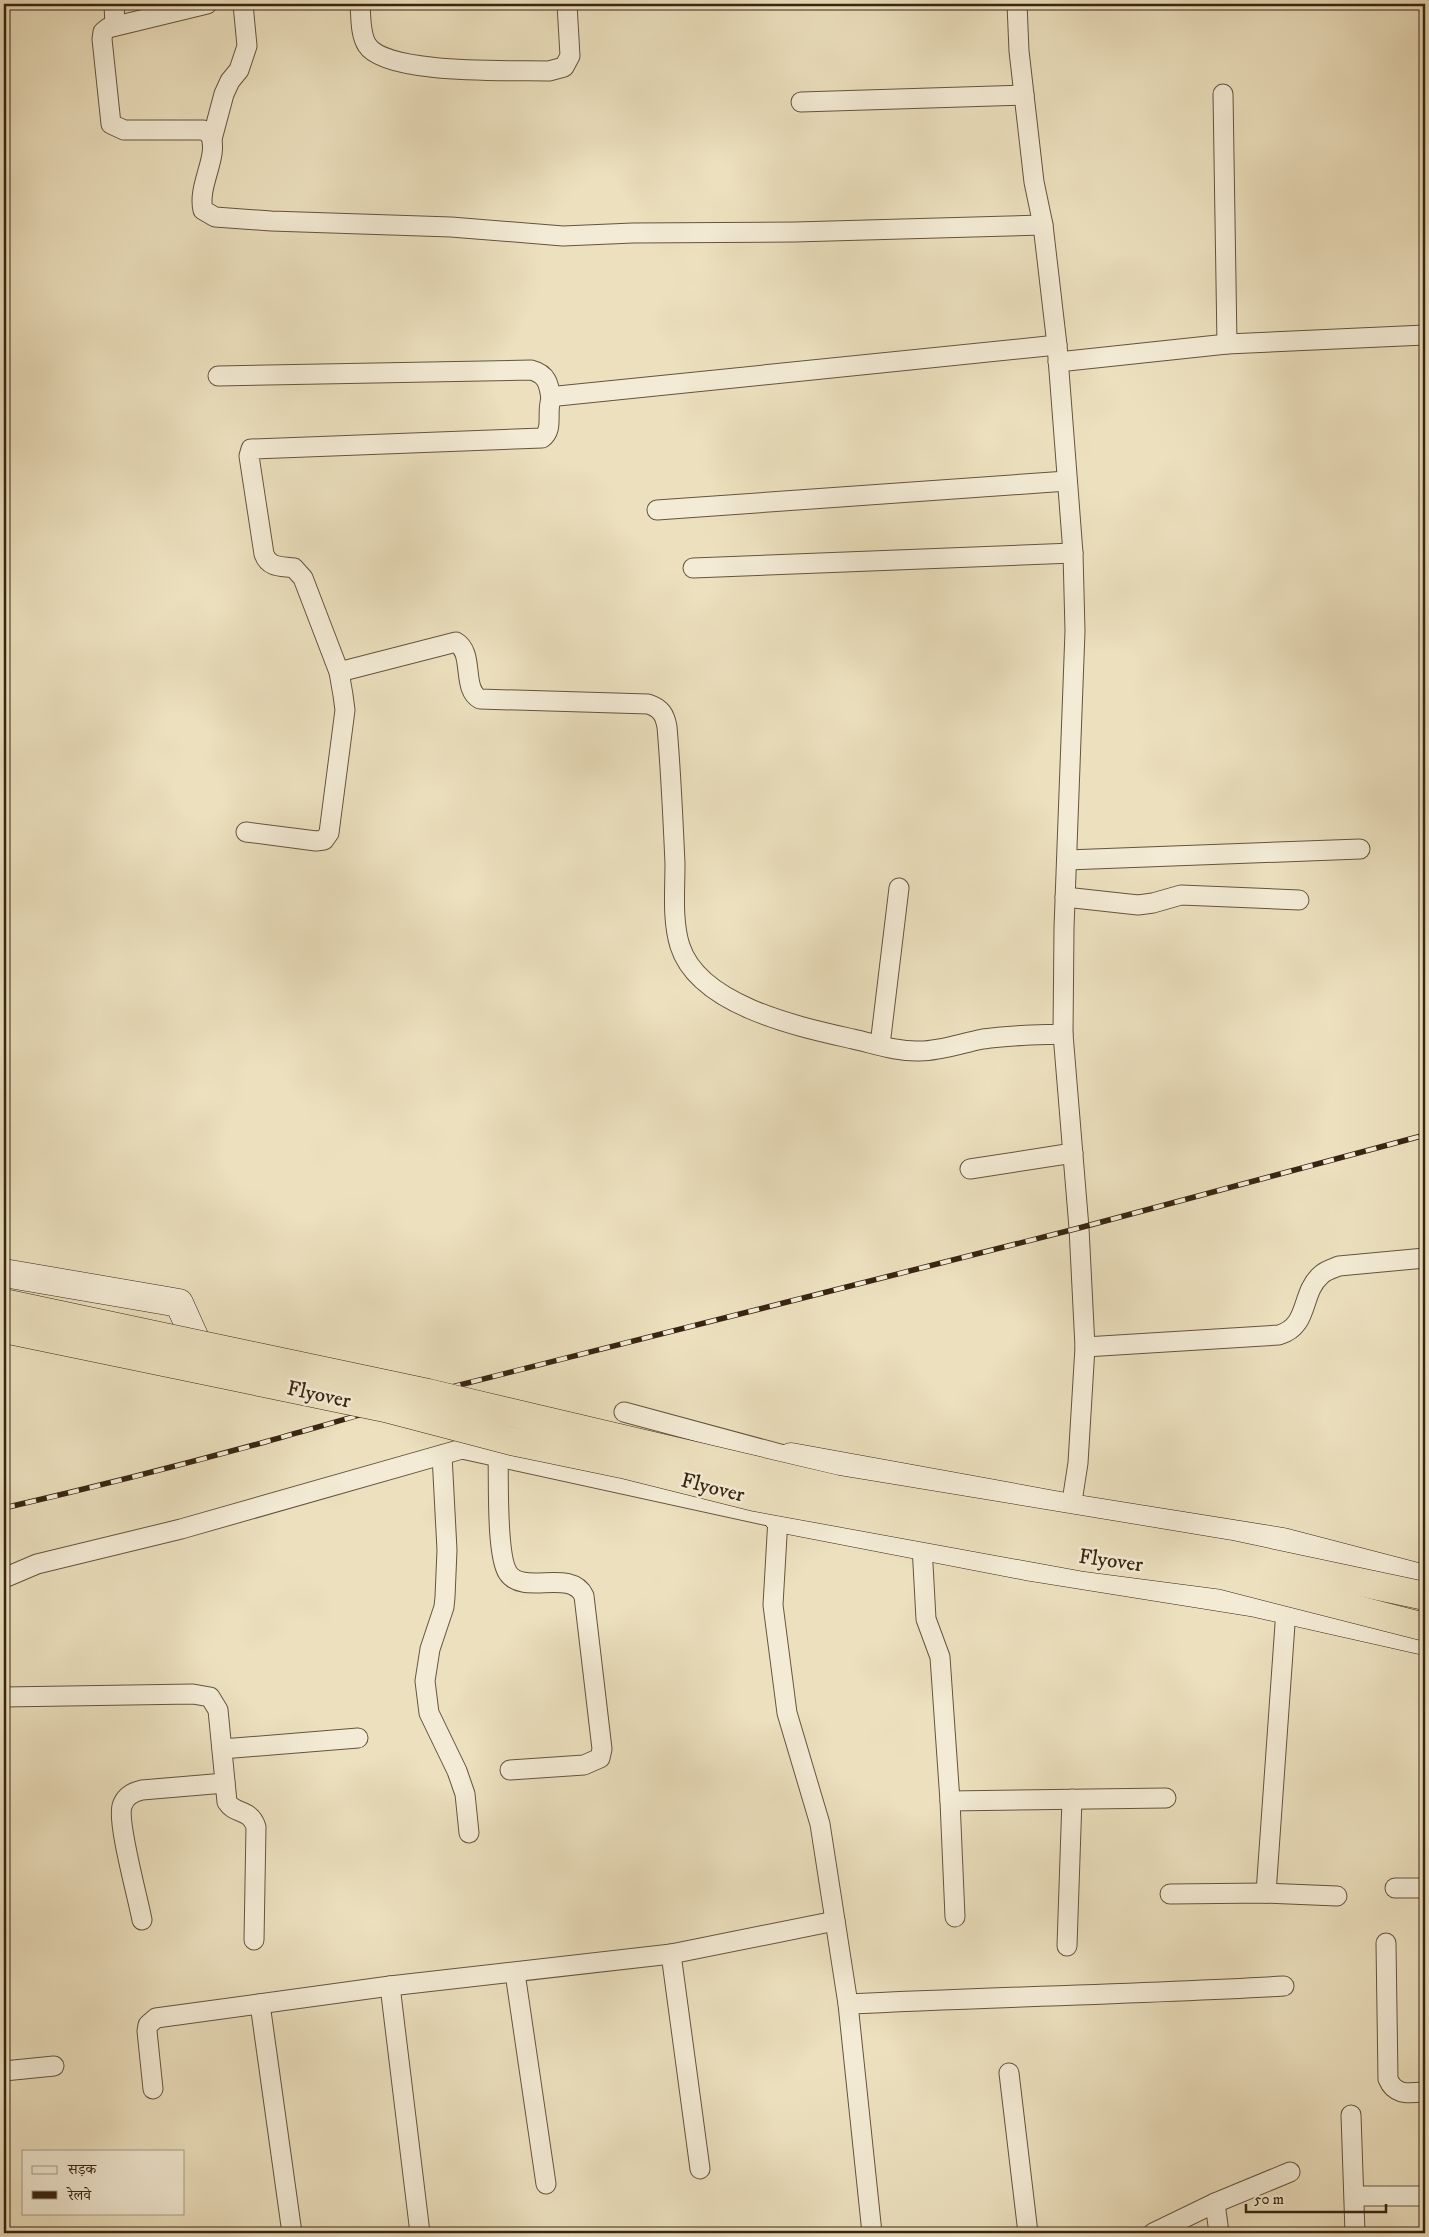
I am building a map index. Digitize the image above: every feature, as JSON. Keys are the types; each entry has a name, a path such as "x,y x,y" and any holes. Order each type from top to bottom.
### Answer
{"highway":[{"name":"Flyover","path":"4,1303 428,1392 835,1489 1228,1554 1425,1596"},
{"name":"Flyover","path":"4,1329 385,1408 511,1441 622,1464 754,1498 1083,1557 1221,1575 1425,1626"}],"street":[{"path":"114,4 115,26"},
{"path":"207,4 115,26 103,32 102,39 111,124 124,130 203,130 210,134 213,148 201,200 203,210 208,214 271,221 451,227 563,236 1043,225"},
{"path":"212,139 224,94 230,81 239,70 247,46 243,4"},
{"path":"360,4 363,33 367,46 378,54 394,61 441,69 548,71 564,67 570,56 567,4"},
{"path":"1017,4 1024,95 1034,182 1043,225 1058,354 1066,481 1073,553 1075,631 1065,897 1063,1034 1073,1153 1085,1347 1078,1463 1071,1508"},
{"path":"1223,94 1227,344"},
{"path":"801,102 1024,95"},
{"path":"551,399 558,396 1058,354 1425,334"},
{"path":"218,376 531,370 539,372 548,382 551,399 549,405 549,428 542,438 251,449 249,456 266,560 274,566 294,568 303,578 339,672 345,710 328,833 324,840 316,841 246,832"},
{"path":"657,510 1066,481"},
{"path":"693,568 1073,553"},
{"path":"339,672 456,642 464,651 473,693 480,699 655,706 663,714 667,728 673,804 676,927 680,947 689,964 703,980 719,993 748,1008 790,1025 919,1052 985,1039 1063,1034"},
{"path":"1067,860 1360,849"},
{"path":"880,1045 899,888"},
{"path":"1065,897 1138,905 1182,895 1299,900"},
{"path":"970,1169 1073,1153"},
{"path":"1085,1347 1279,1335 1293,1330 1311,1290 1319,1276 1326,1271 1339,1266 1425,1258"},
{"path":"4,1273 179,1303 216,1385 4,1342"},
{"path":"624,1412 791,1457 1071,1508 1283,1542 1425,1579"},
{"path":"4,1578 37,1564 190,1526 462,1449 778,1518 1031,1567 1256,1603 1425,1641"},
{"path":"442,1455 447,1550 445,1602 430,1648 425,1682 429,1713 457,1771 465,1794 469,1833"},
{"path":"498,1457 500,1529 507,1571 518,1581 572,1584 582,1591 584,1596 602,1749 600,1758 584,1765 510,1770"},
{"path":"791,1457 778,1518 773,1605 787,1713 820,1824 848,2004 872,2233"},
{"path":"922,1546 926,1619 940,1657 950,1801 955,1917"},
{"path":"1266,1893 1286,1610"},
{"path":"4,1697 204,1695 215,1702 218,1710 226,1798 230,1806 250,1816 256,1826 254,1940"},
{"path":"222,1749 358,1738"},
{"path":"142,1920 122,1822 122,1804 132,1792 225,1783"},
{"path":"950,1801 1166,1798"},
{"path":"1067,1946 1072,1799"},
{"path":"1395,1888 1425,1888"},
{"path":"1170,1894 1266,1893 1337,1896"},
{"path":"153,2089 147,2031 151,2021 156,2018 390,1986 671,1954 835,1921"},
{"path":"1386,1943 1388,2079 1395,2090 1400,2092 1425,2092"},
{"path":"671,1954 700,2169"},
{"path":"515,1973 546,2184"},
{"path":"390,1986 420,2233"},
{"path":"848,2004 1074,1994 1178,1992 1284,1986"},
{"path":"260,2004 292,2233"},
{"path":"4,2071 54,2066"},
{"path":"1009,2073 1028,2233"},
{"path":"1351,2115 1355,2233"},
{"path":"1153,2233 1215,2203 1290,2172"},
{"path":"1355,2196 1425,2196"},
{"path":"1215,2203 1219,2233"}],"railway":[{"path":"4,1508 232,1451 368,1413 428,1393 1079,1228 1425,1135"}]}
